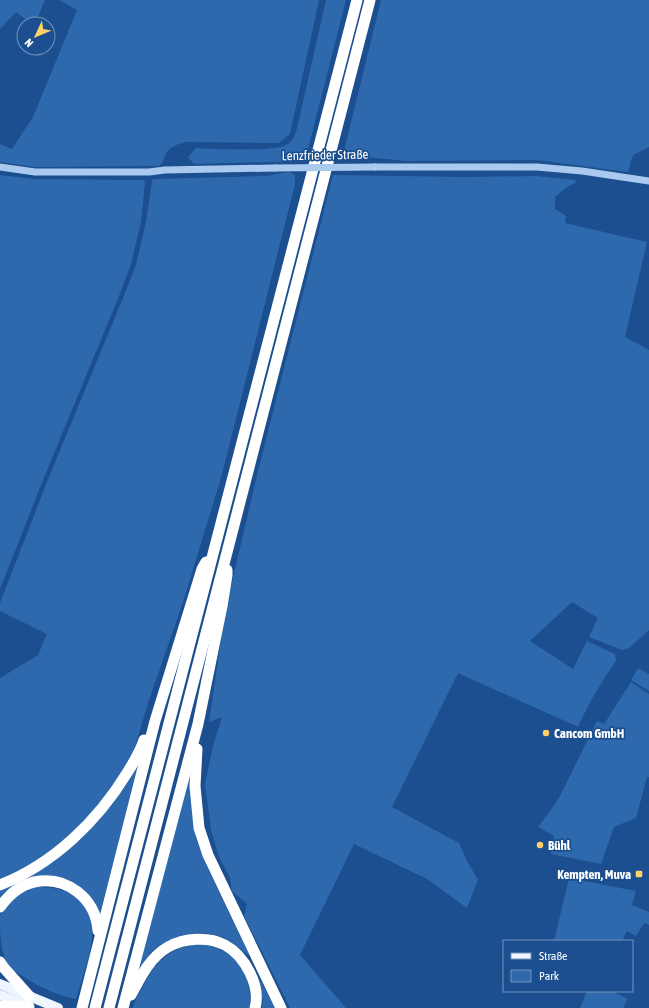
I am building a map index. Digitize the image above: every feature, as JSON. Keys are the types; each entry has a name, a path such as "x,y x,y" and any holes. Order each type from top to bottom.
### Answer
{"highway":[{"path":"96,1003 357,0"},
{"path":"110,1006 370,0"},
{"path":"82,1008 96,948 155,721 202,569 216,542"},
{"path":"124,1008 198,724 222,606 227,575 225,557"},
{"path":"0,885 50,858 68,844 95,817 120,785 140,752 147,731 155,721"},
{"path":"198,724 199,735 194,786 199,828 208,856 281,1008"},
{"path":"0,907 5,899 18,889 33,882 52,882 67,886 82,895 92,906 97,921 98,933 96,948"},
{"path":"124,1008 145,970 156,957 167,948 179,942 195,939 210,940 225,945 240,958 251,974 256,988 255,1008"},
{"path":"0,962 30,1004"},
{"path":"0,1006 30,1004"}],"main road":[{"path":"0,984 30,1004"},
{"path":"0,995 30,1004 58,1008"}],"street":[{"name":"Lenzfrieder Straße","path":"0,167 35,172 149,172 165,170 375,166 537,167 649,181"}],"green space":[{"path":"0,0 45,0 38,16 21,16 16,12 0,29"},
{"path":"59,0 319,0 290,134 279,143 185,142 170,149 162,164 159,166 34,167 0,162 0,144 12,149 33,117 77,10"},
{"path":"326,0 346,0 305,161 194,164 188,157 196,148 243,150 269,149 286,145 291,141 298,124"},
{"path":"381,0 649,0 649,147 633,155 628,172 537,160 407,161 365,157 342,159"},
{"path":"289,172 295,175 295,184 221,478 184,599 148,703 134,750 115,783 91,814 65,839 32,864 0,880 0,678 38,655 47,634 0,611 0,603 47,482 136,265 146,222 152,181 153,179 266,176"},
{"path":"0,175 34,179 144,180 145,183 141,222 131,264 0,589"},
{"path":"333,175 465,177 536,176 576,180 575,183 567,187 555,197 555,209 566,216 565,223 647,242 625,337 649,350 649,630 629,648 622,650 589,637 598,618 572,602 530,641 573,669 587,641 615,654 616,661 586,710 578,727 458,673 392,807 459,843 478,880 467,908 427,879 354,844 300,955 346,1008 290,1008 244,916 247,904 232,891 230,878 219,857 211,830 205,784 213,746 222,717 209,722 225,612 258,471"},
{"path":"638,668 649,674 649,691 631,680"},
{"path":"631,682 649,694 649,777 647,777 636,818 614,827 601,864 551,854 554,836 538,827 560,796 597,721 604,724"},
{"path":"141,757 100,913 95,902 85,890 68,880 51,876 23,879 0,897 0,890 53,862 71,847"},
{"path":"190,775 193,825 196,839 206,865 250,956 222,937 205,933 187,934 170,940 152,951 138,970"},
{"path":"569,878 636,891 632,905 649,912 649,925 644,923 636,936 627,931 622,940 554,940"},
{"path":"36,887 59,889 73,895 84,905 91,918 92,933 90,952 76,999 49,991 33,982 10,968 4,956 2,950 0,916 6,905 14,897 24,891"},
{"path":"197,944 222,950 239,965 244,972 249,987 249,1008 133,1008 134,1003 151,972 164,957 173,951"},
{"path":"258,976 275,1008 262,1008 263,1000"},
{"path":"587,992 614,992 628,999 623,1008 580,1008"}],"place":[{"name":"Cancom GmbH","path":"546,733"},
{"name":"Bühl","path":"540,845"},
{"name":"Kempten, Muva","path":"639,874"}]}
